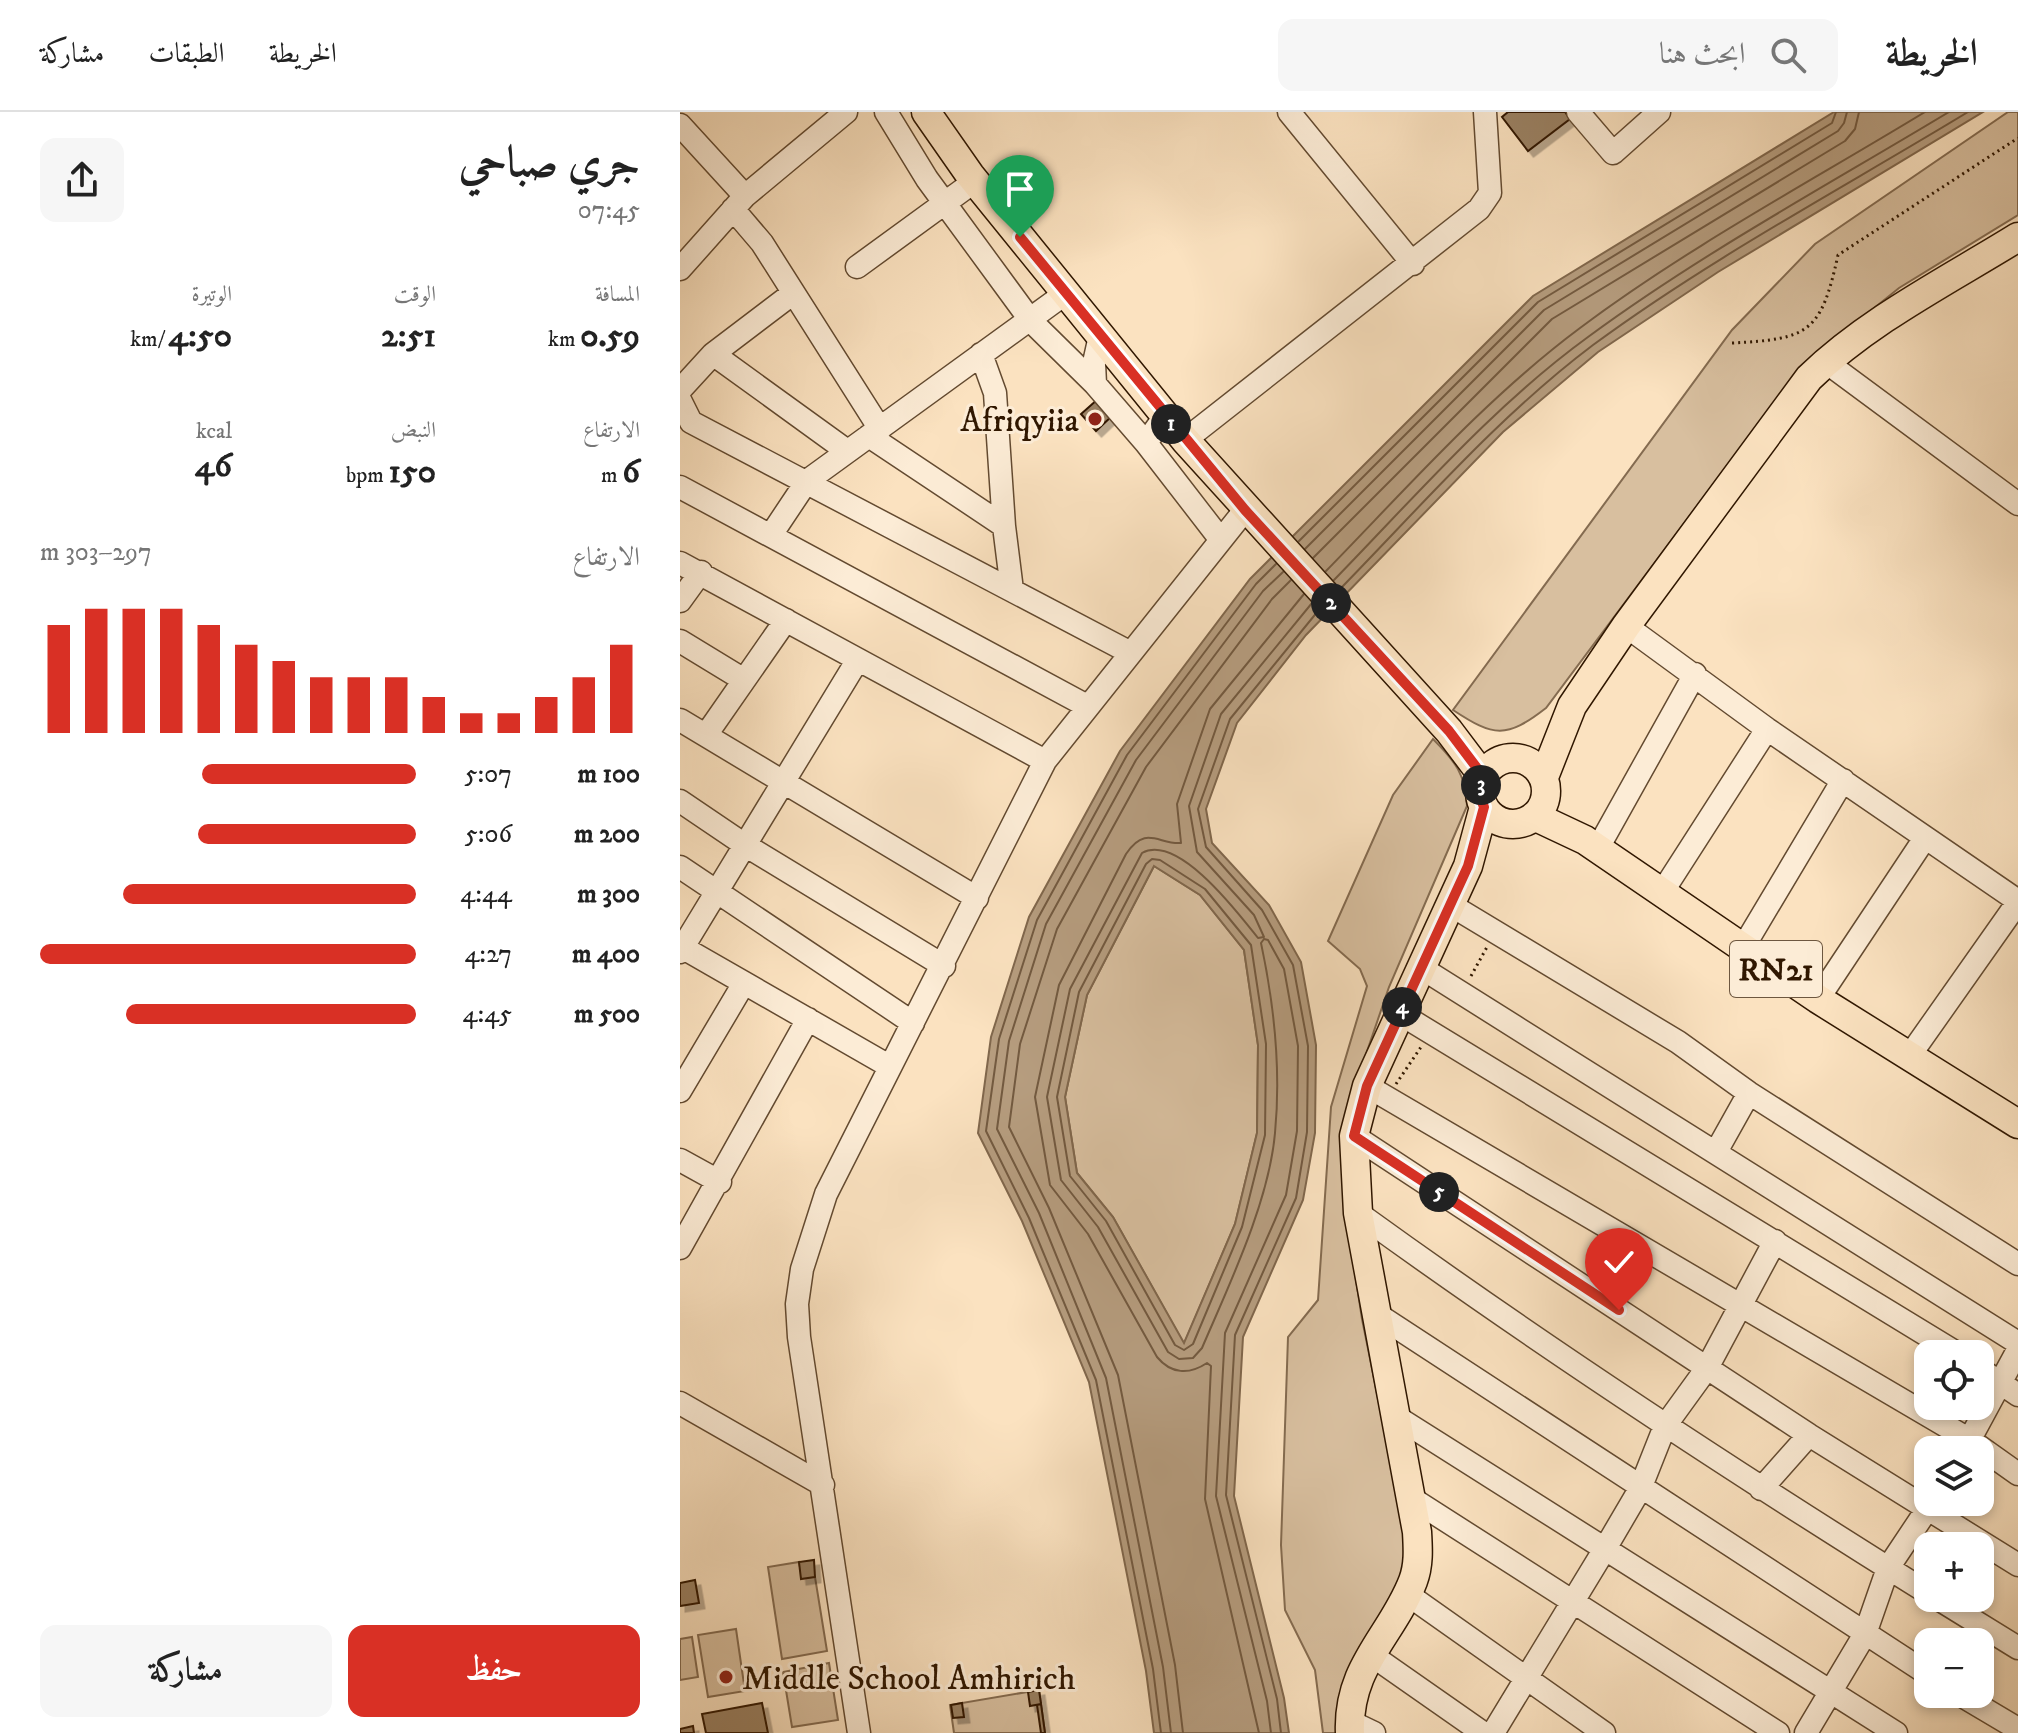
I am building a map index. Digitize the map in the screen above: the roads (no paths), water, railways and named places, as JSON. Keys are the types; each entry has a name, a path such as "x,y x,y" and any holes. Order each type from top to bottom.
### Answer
{"main road":[{"name":"RN21","path":"926,112 975,181 1165,416 1264,532 1449,731 1502,764 1534,765 1592,844"},
{"path":"1468,866 1544,803 1545,782 1572,706 1626,626 1782,411 1826,362 1898,311 2018,237"},
{"path":"1358,1729 1350,1707 1370,1654 1407,1594 1418,1559 1411,1498 1358,1213 1354,1136 1378,1090 1399,1013 1468,866 1484,807 1480,797 1502,764 1572,706"},
{"name":"RN21","path":"1484,807 1497,820 1525,820 1592,844 1818,999 2018,1124"}],"street":[{"path":"680,269 739,202 846,112"},
{"path":"886,112 945,202 1031,321 1095,384 1146,443 1221,540"},
{"path":"1289,112 1413,264"},
{"path":"1185,440 1413,264 1479,209 1490,193 1485,112"},
{"path":"1578,112 1613,153 1659,112"},
{"path":"680,125 739,202 874,432 1004,526"},
{"path":"857,267 975,181"},
{"path":"771,535 807,481 1066,293"},
{"path":"680,390 713,354 792,294"},
{"path":"1095,384 1094,363 1100,336"},
{"path":"713,354 847,451"},
{"path":"981,354 995,393 1004,526 1012,590"},
{"path":"1826,362 2018,504"},
{"path":"680,400 691,422 1129,652"},
{"path":"1146,443 1165,416"},
{"path":"680,487 1087,706"},
{"path":"859,1733 799,1337 797,1304 802,1269 826,1194 1045,761 1245,510"},
{"path":"680,563 1045,761"},
{"path":"680,601 701,572"},
{"path":"706,735 786,620"},
{"path":"1626,626 1767,729 2018,902 1908,1058"},
{"path":"680,641 744,680"},
{"path":"857,661 681,949 889,1066"},
{"path":"1592,844 1695,674"},
{"path":"680,720 977,898"},
{"path":"1661,894 1767,729"},
{"path":"1744,946 1843,780"},
{"path":"680,801 745,845 944,966"},
{"path":"1818,999 1925,838"},
{"path":"680,867 913,1023"},
{"path":"1449,904 1678,1042 1749,1093 2018,1264"},
{"path":"1420,967 2018,1343"},
{"path":"680,1091 744,983"},
{"path":"1399,1013 1935,1340"},
{"path":"680,1248 720,1182 808,1019"},
{"path":"1378,1090 1952,1436"},
{"path":"1716,1152 1749,1093"},
{"path":"1354,1136 1809,1435 1914,1496"},
{"path":"680,1160 720,1182"},
{"path":"1358,1213 1522,1332 1761,1489 1914,1584"},
{"path":"1493,1733 1640,1489 1665,1426 1707,1368 1775,1241"},
{"path":"1375,1313 1640,1489 1914,1665"},
{"path":"1994,1371 2018,1350"},
{"path":"1994,1378 2018,1395"},
{"path":"680,1403 823,1485"},
{"path":"1395,1416 1896,1733"},
{"path":"1761,1489 1809,1435"},
{"path":"1994,1460 2018,1474"},
{"path":"1411,1498 1572,1604 1778,1733"},
{"path":"1806,1733 1865,1634 1888,1568 1923,1516"},
{"path":"1946,1516 2018,1565"},
{"path":"1407,1594 1604,1733"},
{"path":"1960,1612 2018,1648"},
{"path":"1370,1654 1483,1733"},
{"path":"1983,1708 2018,1729"}],"water":[{"path":"1834,112 1983,112 1718,272 1598,352 1503,432 1306,635 1237,723 1206,809 1212,843 1269,905 1301,962 1316,1045 1315,1133 1303,1200 1243,1337 1234,1496 1284,1698 1289,1733 1154,1733 1146,1671 1089,1382 1022,1221 978,1133 991,1037 1029,917 1120,751 1250,579 1533,296","holes":["1154,866 1200,895 1244,950 1258,1045 1257,1133 1235,1224 1184,1343 1113,1217 1077,1173 1065,1097 1087,995"]}],"place":[{"name":"Afriqyiia","path":"1095,419"},
{"name":"Middle School Amhirich","path":"726,1677"}]}
